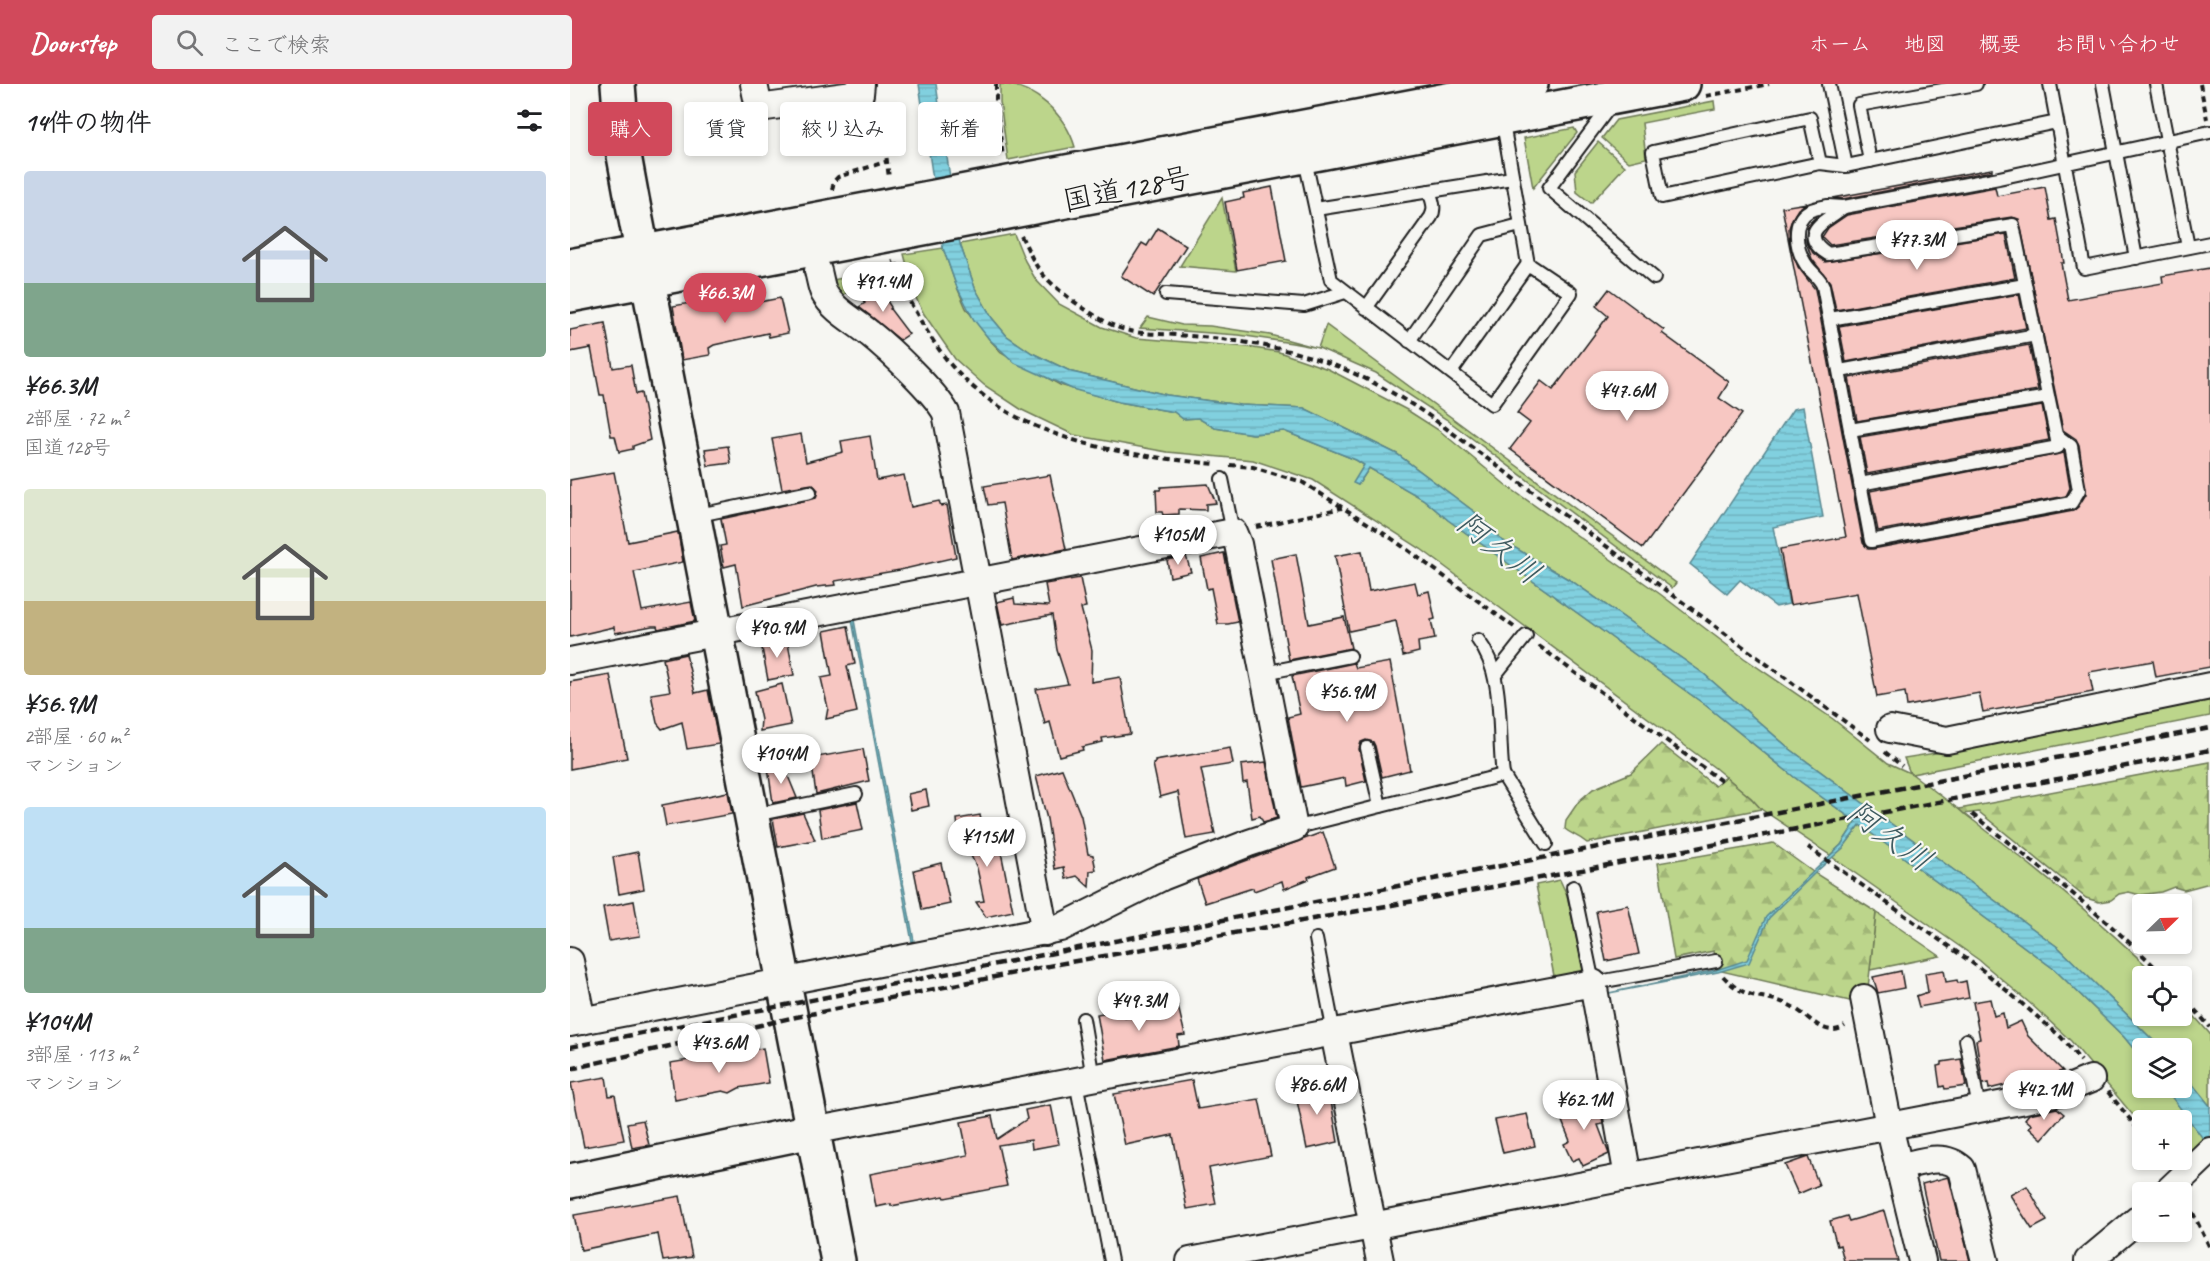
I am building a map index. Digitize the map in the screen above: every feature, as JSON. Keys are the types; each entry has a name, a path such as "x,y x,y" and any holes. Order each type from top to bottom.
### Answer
{"main road":[{"path":"618,84 623,150 838,1261"},
{"name":"国道128号","path":"1008,200 1531,84"},
{"name":"国道128号","path":"570,295 645,266 891,206 1008,200 1304,155 1683,84"},
{"name":"国道128号","path":"570,266 645,266"},
{"path":"570,1181 812,1131"}],"street":[{"path":"754,84 759,108 860,94 861,84"},
{"path":"818,271 824,294 838,309 870,333 941,404 949,423 959,489 1045,932"},
{"path":"570,661 1233,532 1238,544 1294,828 1171,873 1068,926 576,1022 570,960"},
{"path":"1881,740 1947,740 2210,686"},
{"path":"812,1131 1593,983 1628,1177"},
{"path":"1865,1002 1889,1126 1922,1261"},
{"path":"1334,1033 1380,1261"},
{"path":"1190,1261 1889,1126 2059,1092 2095,1081"},
{"path":"2178,1182 2210,1150"},
{"path":"1899,1167 1941,1158 1953,1161 1962,1169 1985,1261"},
{"path":"2088,1261 2132,1224"}],"lane":[{"path":"1829,84 1846,165"},
{"path":"1870,161 1859,105 1976,84"},
{"path":"2050,84 2084,268 2210,243"},
{"path":"2103,84 2136,258"},
{"path":"2156,84 2188,247"},
{"path":"1617,97 1549,188 1654,278"},
{"path":"1304,155 1331,280 1492,404 1571,293 1528,264 1502,117"},
{"path":"1820,163 1810,118 1653,152 1662,197 1820,163 1846,165 1870,161 2057,122"},
{"path":"2056,435 2071,446 2079,490 2071,503 1870,541 1830,319 1821,280 1806,265 1799,249 1799,222 1808,211 1828,206 1844,207 2065,164 2210,132"},
{"path":"1316,209 1512,178"},
{"path":"1366,308 1434,212 1429,191"},
{"path":"1844,207 1825,218 1815,229 1816,244 1828,254 2013,225 2058,447 1860,484"},
{"path":"1409,340 1482,235 1521,225"},
{"path":"1450,372 1528,264"},
{"path":"1830,319 2025,285"},
{"path":"1166,294 1304,305 1345,292"},
{"path":"1840,371 2036,335"},
{"path":"1850,430 2048,397"},
{"path":"1222,478 1233,532"},
{"path":"693,516 810,492"},
{"path":"1495,675 1526,636"},
{"path":"1478,640 1484,648 1495,675 1503,775 1546,844"},
{"path":"1264,673 1350,656"},
{"path":"1366,748 1380,806"},
{"path":"1294,828 1503,775"},
{"path":"752,815 856,794"},
{"path":"1573,887 1593,983 1716,961"},
{"path":"1316,939 1334,1033"},
{"path":"1083,1019 1084,1080 1111,1261"},
{"path":"1966,1040 1979,1108"}],"path":[{"path":"996,84 996,103 1008,200 1039,270 1080,305 1118,328 1150,334 1176,334 1275,348 1310,356 1357,373 1394,393 1428,415 1881,740 1902,766"},
{"path":"2200,84 2210,132"},
{"path":"887,156 891,206"},
{"path":"831,196 834,181 838,177 888,161"},
{"path":"838,309 877,278 898,271 896,261 885,264"},
{"path":"910,302 924,327 958,373 997,405 1039,427 1073,441 1109,450 1166,459 1253,467 1302,482 1442,573 1722,781"},
{"path":"1233,532 1343,508"},
{"path":"1972,814 2084,902 2154,966"},
{"path":"1809,847 1985,972 2061,1037 2095,1081 2132,1123"},
{"path":"1701,964 1722,975 1732,986 1745,994 1790,1005 1829,1030 1845,1027 1853,1010 1865,1002"},
{"path":"2192,1007 2210,1027"}],"green space":[{"path":"1000,84 1025,89 1056,113 1071,135 1075,147 1008,160 1002,102 1000,102"},
{"path":"1714,101 1715,109 1642,123 1646,158 1629,162 1602,138 1616,120"},
{"path":"1574,128 1577,133 1533,188 1524,138"},
{"path":"1598,142 1625,166 1591,203 1577,192 1575,171"},
{"path":"1222,198 1236,271 1180,266"},
{"path":"1014,234 1036,280 1059,304 1102,327 1136,338 1247,347 1279,352 1328,369 1407,410 1440,431 1507,486 1660,594 1744,658 1833,719 1888,763 1910,773 1904,758 1973,747 2210,700 2210,716 1912,774 2068,896 2146,966 2132,966 2132,1020 2059,948 1790,749 1704,674 1573,582 1500,539 1480,516 1397,454 1304,408 1240,405 1167,395 1072,372 1032,353 1007,336 992,318 975,288 960,244"},
{"path":"943,248 966,308 1001,352 1060,385 1119,402 1174,412 1183,419 1198,418 1215,428 1253,434 1284,431 1356,460 1364,465 1354,483 1358,485 1369,468 1423,499 1448,520 1704,704 1794,777 1856,822 1841,845 1830,855 1761,809 1715,768 1421,549 1313,480 1253,460 1167,452 1074,435 1022,410 984,385 955,359 924,314 915,296 904,254"},
{"path":"891,268 875,272 838,299 828,281"},
{"path":"1148,317 1182,325 1210,326 1270,335 1316,347 1239,335 1140,328"},
{"path":"1326,325 1676,583 1672,588 1446,419 1376,373 1318,348"},
{"path":"1661,744 1715,786 1726,777 1761,809 1587,843 1565,829 1566,820 1579,801 1593,789 1631,773"},
{"path":"2210,762 2210,883 2184,890 2174,887 2147,894 2129,892 2119,894 2111,900 2099,902 2086,898 1979,812 1964,814 1959,809"},
{"path":"1860,825 2054,969 2132,1047 2132,1098 2173,1098 2182,1110 2132,1110 2132,1114 2071,1041 2032,1005 1979,960 1832,857 1843,848"},
{"path":"1773,843 1813,872 1876,912 1867,998 1854,1002 1717,970 1714,951 1674,959 1658,863"},
{"path":"1560,880 1567,895 1584,973 1555,981 1536,885"},
{"path":"1876,912 1940,956 1870,970"},
{"path":"2192,1014 2210,1034 2210,1106 2192,1084 2192,1038 2151,1038 2139,1026 2192,1026"},
{"path":"2192,1123 2205,1140 2192,1153"}],"water":[{"path":"919,84 936,84 939,102 922,102"},
{"name":"阿久川","path":"930,156 947,156 960,244 975,288 992,318 1007,336 1032,353 1072,372 1167,395 1240,405 1304,408 1397,454 1480,516 1500,539 1573,582 1704,674 1790,749 2059,948 2132,1020 2132,1026 2139,1026 2151,1038 2132,1038 2132,1047 2054,969 1860,825 1843,848 1769,918 1749,963 1718,972 1609,993 1716,970 1747,960 1766,917 1841,845 1856,822 1794,777 1704,704 1448,520 1423,499 1369,468 1358,485 1353,483 1364,465 1356,460 1284,431 1253,434 1215,428 1198,418 1183,419 1174,412 1119,402 1072,389 1015,363 989,339 974,320 956,285 943,248"},
{"path":"1803,407 1823,517 1773,527 1789,604 1776,607 1740,580 1727,594 1690,564 1793,409"},
{"path":"968,595 968,597 854,620 914,941 912,942 852,620 737,642 737,639"},
{"path":"2192,1084 2210,1106 2210,1148 2192,1124 2192,1110 2182,1110 2172,1098 2192,1098"}],"building":[{"path":"1992,169 1992,171 1843,199 1833,198"},
{"path":"1272,187 1286,261 1237,270 1225,202 1244,198 1243,193"},
{"path":"1995,187 1997,196 2045,187 2051,220 2056,219 2068,300 2163,283 2162,276 2210,268 2210,667 2156,677 2153,661 2089,672 2093,692 1983,712 1979,693 1907,706 1905,692 1877,697 1857,593 1790,605 1780,549 1846,537 1782,207 1807,203 1798,209 1792,219 1789,228 1790,245 1798,267 1815,289 1863,543 1868,549 1873,549 2073,511 2086,494 2079,445 2076,439 2063,430 2019,219 2012,217 1830,245 1822,237 1828,228 1847,215"},
{"path":"1158,228 1186,246 1153,297 1121,276 1142,243 1147,246"},
{"path":"2006,234 2015,278 1836,310 1830,282 1812,259 1806,240 1813,253 1825,262"},
{"path":"878,287 891,307 890,309 909,334 900,340 859,307 865,303 861,297"},
{"path":"1609,289 1664,330 1662,333 1729,382 1719,398 1742,414 1643,548 1510,449 1530,423 1517,413 1541,381 1553,390 1608,316 1596,306"},
{"path":"2019,294 2026,328 1846,362 1839,326"},
{"path":"780,298 788,333 769,337 768,333 714,345 709,348 710,355 682,360 673,306 701,301 702,307 743,300 744,305"},
{"path":"605,323 613,368 631,365 636,394 641,393 650,440 633,446 633,449 619,452 615,436 611,436 604,395 600,395 591,348 570,352 570,330"},
{"path":"2029,345 2038,390 1857,421 1849,378"},
{"path":"2042,406 2049,440 1867,474 1860,437"},
{"path":"801,434 806,462 843,452 841,441 870,436 877,480 904,475 911,507 939,501 941,506 947,505 956,557 900,570 835,581 836,585 816,587 743,606 736,564 724,567 720,546 726,545 721,519 816,498 818,490 812,484 782,489 772,439"},
{"path":"728,446 731,463 708,466 705,449"},
{"path":"2064,453 2070,488 2066,496 1878,531 1870,491"},
{"path":"614,472 628,542 678,532 683,562 634,572 642,611 691,602 695,621 658,629 657,626 652,626 615,633 614,627 570,637 570,480"},
{"path":"1050,475 1066,549 1012,560 1002,503 988,505 984,486"},
{"path":"1208,484 1216,503 1206,504 1206,510 1179,509 1179,514 1163,515 1162,512 1157,512 1156,490 1160,490 1161,487"},
{"path":"1362,551 1369,591 1415,582 1418,594 1429,591 1435,619 1431,620 1435,639 1418,642 1419,652 1403,656 1396,621 1349,631 1335,556"},
{"path":"1224,553 1238,622 1218,624 1211,588 1207,589 1201,558"},
{"path":"1296,554 1309,624 1344,617 1351,648 1289,660 1271,559"},
{"path":"1186,556 1191,572 1170,577 1167,560"},
{"path":"1080,578 1086,607 1081,608 1092,650 1091,682 1120,677 1130,734 1102,738 1103,742 1059,756 1050,722 1045,724 1036,689 1068,684 1057,650 1052,615 1002,625 997,602 1014,598 1015,604 1049,606 1045,584"},
{"path":"848,626 855,664 847,666 857,712 826,719 828,708 821,678 832,676 824,631"},
{"path":"787,638 794,675 768,680 761,643"},
{"path":"686,654 695,693 708,690 719,744 687,749 682,722 662,729 657,723 651,694 670,691 663,659"},
{"path":"1390,662 1410,770 1382,777 1375,746 1373,742 1366,740 1361,742 1359,749 1366,781 1346,786 1345,778 1301,787 1288,717 1300,714 1292,676 1354,663 1356,668"},
{"path":"610,675 627,758 570,769 570,682"},
{"path":"782,684 791,725 760,731 761,720 755,691"},
{"path":"1230,748 1233,764 1201,769 1215,834 1186,839 1178,792 1160,797 1153,764 1155,761"},
{"path":"863,749 869,781 816,794 811,758"},
{"path":"1266,762 1277,818 1263,822 1260,816 1252,818 1247,782 1243,783 1241,765"},
{"path":"783,764 797,798 773,803 768,768"},
{"path":"1062,769 1081,816 1088,854 1093,855 1096,870 1090,871 1089,887 1077,876 1066,879 1064,867 1055,869 1047,819 1036,776"},
{"path":"926,790 929,806 911,810 908,794"},
{"path":"728,792 732,814 666,826 662,805"},
{"path":"857,802 863,830 822,838 818,810"},
{"path":"803,813 815,840 778,847 773,819"},
{"path":"980,815 988,855 1001,852 1013,911 986,917 976,902 984,901 977,868 958,829 957,819"},
{"path":"1323,832 1335,867 1284,889 1282,881 1254,891 1253,888 1205,903 1197,879"},
{"path":"638,852 644,889 619,894 613,857"},
{"path":"941,863 950,904 922,910 914,870"},
{"path":"634,901 640,936 609,941 603,907"},
{"path":"1628,905 1639,954 1606,961 1596,911"},
{"path":"1944,970 1946,982 1966,981 1969,998 1919,1007 1916,996 1928,992 1925,973"},
{"path":"1901,971 1904,988 1878,993 1873,977"},
{"path":"1990,999 1994,1016 2003,1013 2006,1028 2021,1021 2028,1036 2063,1071 1989,1089 1988,1083 1983,1084 1976,1040 1980,1039 1973,1002"},
{"path":"1178,1006 1185,1035 1178,1036 1179,1046 1105,1060 1097,1014 1123,1009 1125,1018"},
{"path":"763,1048 769,1083 739,1088 730,1093 723,1091 675,1100 670,1063"},
{"path":"1961,1059 1966,1086 1945,1089 1944,1086 1940,1087 1937,1066 1942,1065 1942,1062"},
{"path":"606,1077 609,1096 615,1095 624,1140 584,1147 571,1083"},
{"path":"1192,1080 1198,1109 1259,1099 1271,1156 1209,1168 1216,1204 1187,1209 1173,1135 1125,1145 1114,1094"},
{"path":"1328,1084 1338,1142 1307,1149 1295,1091"},
{"path":"1592,1097 1594,1108 1600,1106 1603,1124 1598,1125 1609,1154 1583,1166 1579,1158 1572,1161 1564,1144 1570,1141 1562,1121 1566,1119 1563,1101"},
{"path":"1051,1105 1059,1144 1032,1149 1031,1140 998,1145 1007,1186 945,1198 944,1196 876,1207 870,1174 968,1155 961,1122 992,1116 997,1139 1027,1119 1025,1110"},
{"path":"2057,1108 2064,1114 2042,1139 2029,1127 2032,1125 2025,1119 2029,1114"},
{"path":"1527,1114 1535,1146 1503,1153 1495,1120"},
{"path":"643,1120 649,1145 632,1148 627,1123"},
{"path":"1808,1157 1819,1185 1798,1194 1785,1165"},
{"path":"1948,1177 1970,1261 1939,1261 1922,1184"},
{"path":"2027,1186 2047,1221 2032,1229 2010,1195"},
{"path":"680,1196 692,1257 663,1261 658,1234 581,1250 574,1215"},
{"path":"1884,1211 1898,1261 1844,1261 1830,1221 1847,1216 1849,1221"}],"railway":[{"path":"570,1047 2210,728"},
{"path":"570,1069 791,1018 1059,964 1493,887 2210,750"}]}
